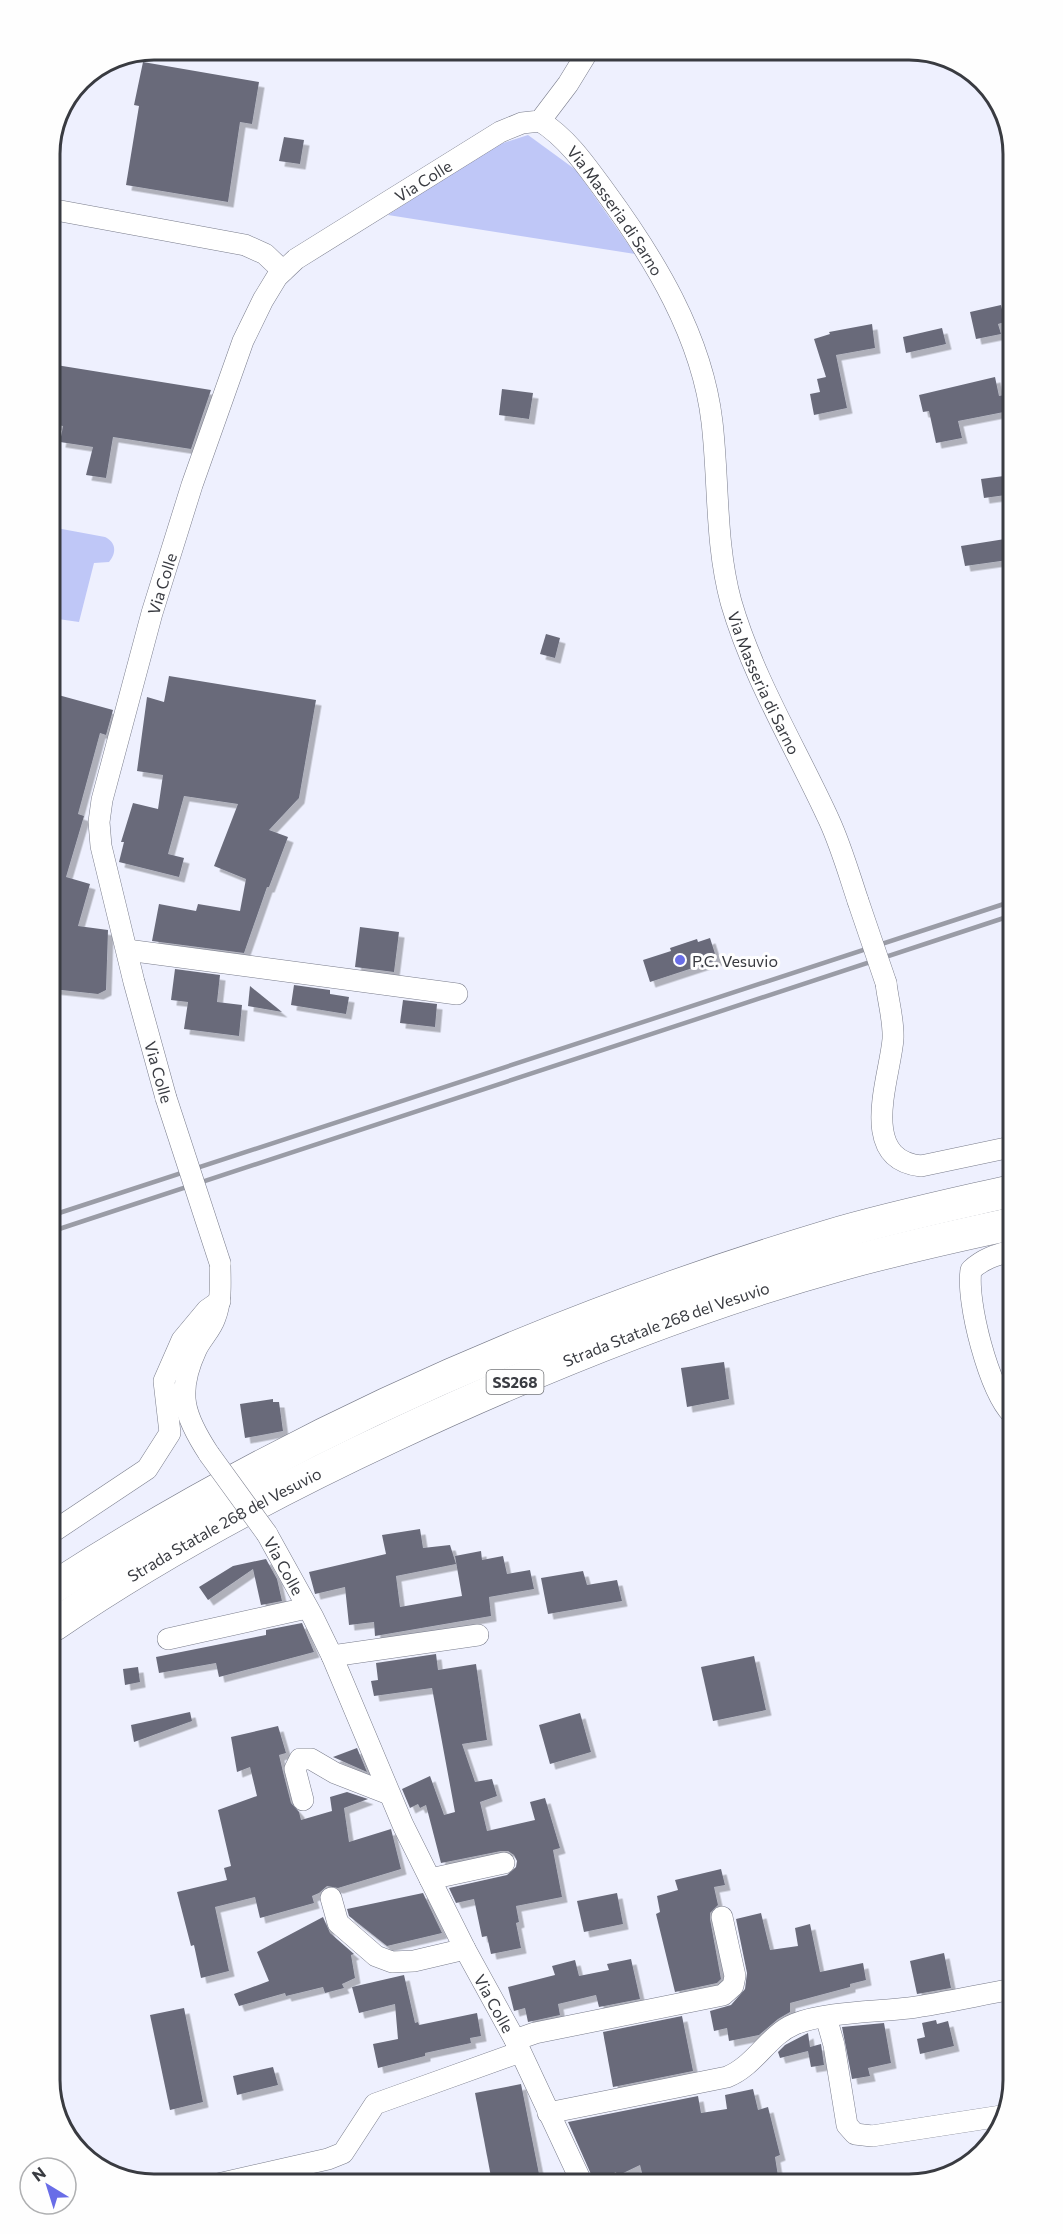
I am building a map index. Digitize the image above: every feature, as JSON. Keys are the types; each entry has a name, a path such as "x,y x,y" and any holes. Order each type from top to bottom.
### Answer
{"highway":[{"name":"Strada Statale 268 del Vesuvio","path":"60,1583 176,1512 254,1469 448,1376 555,1330 729,1267 830,1235 1003,1193"},
{"name":"Strada Statale 268 del Vesuvio","path":"60,1621 192,1537 272,1495 458,1405 561,1362 675,1319 841,1264 1003,1226"}],"street":[{"path":"540,121 583,60"},
{"name":"Via Colle","path":"540,121 522,123 500,132 296,259 283,271 263,300 243,341 192,485 142,647 102,800 99,822 100,846 166,1098 220,1263 220,1301 215,1320 196,1349 185,1379 184,1404 192,1429 267,1534 332,1656 390,1794 430,1880 517,2046 578,2174"},
{"name":"Via Masseria di Sarno","path":"540,121 553,129 569,144 616,207 674,301 692,341 712,422 720,539 731,602 758,671 830,822 886,983 893,1036 881,1111 887,1144 896,1156 907,1164 921,1166 1003,1149"},
{"path":"60,211 244,245 265,254 283,271"},
{"path":"127,950 457,994"},
{"path":"1003,1253 993,1255 971,1270 969,1286 987,1369 994,1388 1003,1401"},
{"path":"60,1527 147,1469 170,1433 164,1381 182,1340 207,1310 220,1301"},
{"path":"168,1639 307,1608"},
{"path":"332,1656 478,1635"},
{"path":"303,1800 295,1769 300,1759 311,1759 335,1773 390,1794"},
{"path":"430,1880 504,1863"},
{"path":"331,1898 338,1923 376,1956 392,1962 414,1961 465,1949"},
{"path":"262,2174 328,2159 343,2153 375,2104 517,2046 535,2033 723,1995 734,1986 735,1976 722,1917"},
{"path":"548,2113 727,2077 739,2072 783,2031 810,2018 912,2007 1003,1991"},
{"path":"826,2017 834,2045 846,2125 855,2134 872,2136 995,2117"}],"shaded area":[{"path":"528,135 576,170 635,254 388,215 494,146"},
{"path":"60,529 105,537 109,539 114,548 109,562 94,563 79,622 60,619"}],"building":[{"path":"143,62 259,82 252,124 240,122 228,202 126,185 139,106 134,105"},
{"path":"284,137 304,140 300,164 279,161"},
{"path":"1001,305 1003,323 998,324 1001,334 976,339 970,312"},
{"path":"872,324 875,348 836,355 847,408 814,415 810,394 820,392 817,379 826,377 814,339 830,334 829,332"},
{"path":"942,328 946,344 906,353 903,337"},
{"path":"60,366 211,390 191,449 113,437 106,478 86,475 93,447 60,442 63,426 60,426"},
{"path":"995,377 999,396 1003,395 1003,412 958,421 962,438 936,443 929,411 923,412 919,395"},
{"path":"502,389 533,393 529,419 499,415"},
{"path":"1003,476 1003,495 984,498 981,479"},
{"path":"1003,539 1003,561 965,566 961,546"},
{"path":"546,634 560,638 555,658 540,654"},
{"path":"169,676 316,700 299,798 269,830 288,837 269,887 267,887 244,953 152,941 159,904 196,911 198,904 240,911 246,879 214,866 238,804 184,796 168,854 184,858 179,877 119,862 124,842 121,842 133,803 158,809 163,775 137,771 147,697 164,702"},
{"path":"60,695 113,710 106,735 100,733 78,814 84,816 66,877 90,884 78,926 108,930 106,990 98,994 60,990"},
{"path":"360,927 399,932 394,972 355,967"},
{"name":"P.C. Vesuvio","path":"710,938 717,960 650,982 643,960 697,939 698,942"},
{"path":"175,969 220,975 217,1002 242,1005 239,1036 184,1029 188,1002 171,1000"},
{"path":"294,985 330,990 330,994 349,997 346,1014 291,1005"},
{"path":"250,986 282,1012 248,1006"},
{"path":"403,1000 437,1004 435,1027 400,1023"},
{"path":"724,1362 729,1399 687,1407 681,1368"},
{"path":"273,1399 273,1402 279,1402 283,1431 245,1438 240,1404"},
{"path":"420,1529 423,1548 450,1545 456,1564 396,1576 400,1607 462,1596 455,1556 481,1551 482,1560 503,1556 507,1574 530,1570 534,1589 489,1597 491,1616 375,1636 374,1622 349,1625 345,1587 315,1594 309,1572 386,1554 382,1535"},
{"path":"266,1559 277,1579 282,1601 261,1605 253,1569 208,1600 199,1587 233,1566"},
{"path":"583,1571 587,1585 617,1580 622,1601 548,1614 541,1578"},
{"path":"302,1623 314,1652 219,1677 216,1663 159,1673 156,1657 266,1635 266,1630"},
{"path":"436,1654 438,1670 476,1664 487,1740 462,1744 475,1782 492,1779 497,1796 480,1802 487,1831 535,1820 530,1802 545,1798 560,1848 553,1850 562,1897 516,1906 519,1922 516,1923 521,1948 491,1954 487,1936 482,1937 474,1899 456,1903 449,1888 507,1875 516,1867 517,1861 514,1855 508,1851 501,1851 441,1863 426,1805 420,1808 418,1804 410,1808 402,1789 430,1776 444,1815 455,1812 432,1688 374,1696 371,1681 378,1680 376,1663"},
{"path":"754,1656 766,1710 713,1721 701,1667"},
{"path":"138,1667 140,1682 125,1685 123,1669"},
{"path":"190,1712 192,1721 134,1742 131,1725"},
{"path":"580,1713 591,1752 550,1764 539,1725"},
{"path":"278,1726 286,1753 279,1755 283,1772 291,1803 299,1812 301,1820 332,1811 330,1797 347,1792 368,1799 344,1808 349,1842 391,1829 401,1869 338,1888 327,1886 312,1896 314,1903 260,1918 255,1897 215,1907 229,1971 201,1978 194,1945 191,1946 177,1892 227,1880 224,1868 231,1866 218,1810 257,1796 250,1767 237,1772 231,1737"},
{"path":"357,1748 367,1772 333,1757"},
{"path":"721,1869 725,1885 714,1887 718,1905 710,1913 710,1919 721,1979 717,1983 675,1992 656,1914 660,1912 657,1896 678,1890 675,1880"},
{"path":"423,1893 442,1933 387,1946 349,1916 347,1909"},
{"path":"617,1893 623,1924 584,1932 577,1901"},
{"path":"761,1913 770,1950 798,1946 795,1928 810,1924 820,1972 863,1963 866,1980 850,1984 850,1987 790,2003 790,2012 759,2035 729,2041 727,2028 714,2031 710,2011 731,2005 745,1989 747,1973 736,1919"},
{"path":"323,1917 330,1933 354,1954 351,1955 355,1978 342,1984 344,1988 325,1993 323,1987 286,1996 285,1993 239,2006 234,1994 269,1981 257,1952"},
{"path":"944,1953 951,1988 917,1994 910,1961"},
{"path":"631,1959 640,1999 599,2007 596,1995 558,2004 560,2015 528,2022 525,2008 514,2011 508,1987 555,1975 552,1966 575,1960 579,1976 609,1970 607,1964"},
{"path":"404,1975 415,2023 418,2022 419,2025 477,2013 481,2036 470,2038 471,2043 425,2053 425,2056 378,2068 373,2044 398,2039 395,2004 359,2013 352,1987"},
{"path":"184,2008 203,2102 170,2110 150,2015"},
{"path":"682,2016 693,2071 613,2087 603,2032"},
{"path":"936,2020 937,2024 948,2021 954,2046 920,2054 917,2039 925,2037 922,2023"},
{"path":"884,2023 891,2063 868,2068 870,2076 852,2079 842,2027"},
{"path":"808,2033 810,2047 821,2044 824,2065 811,2067 808,2051 780,2058 778,2052 785,2045"},
{"path":"273,2067 278,2085 237,2095 233,2076"},
{"path":"521,2084 539,2174 490,2174 475,2093"},
{"path":"753,2089 758,2110 768,2107 780,2155 775,2157 778,2174 642,2174 640,2165 621,2174 616,2172 591,2174 568,2122 698,2096 701,2113 727,2109 725,2095"}],"railway":[{"path":"60,1213 1003,904"},
{"path":"60,1229 1003,918"}],"place":[{"name":"P.C. Vesuvio","path":"680,960"}]}
